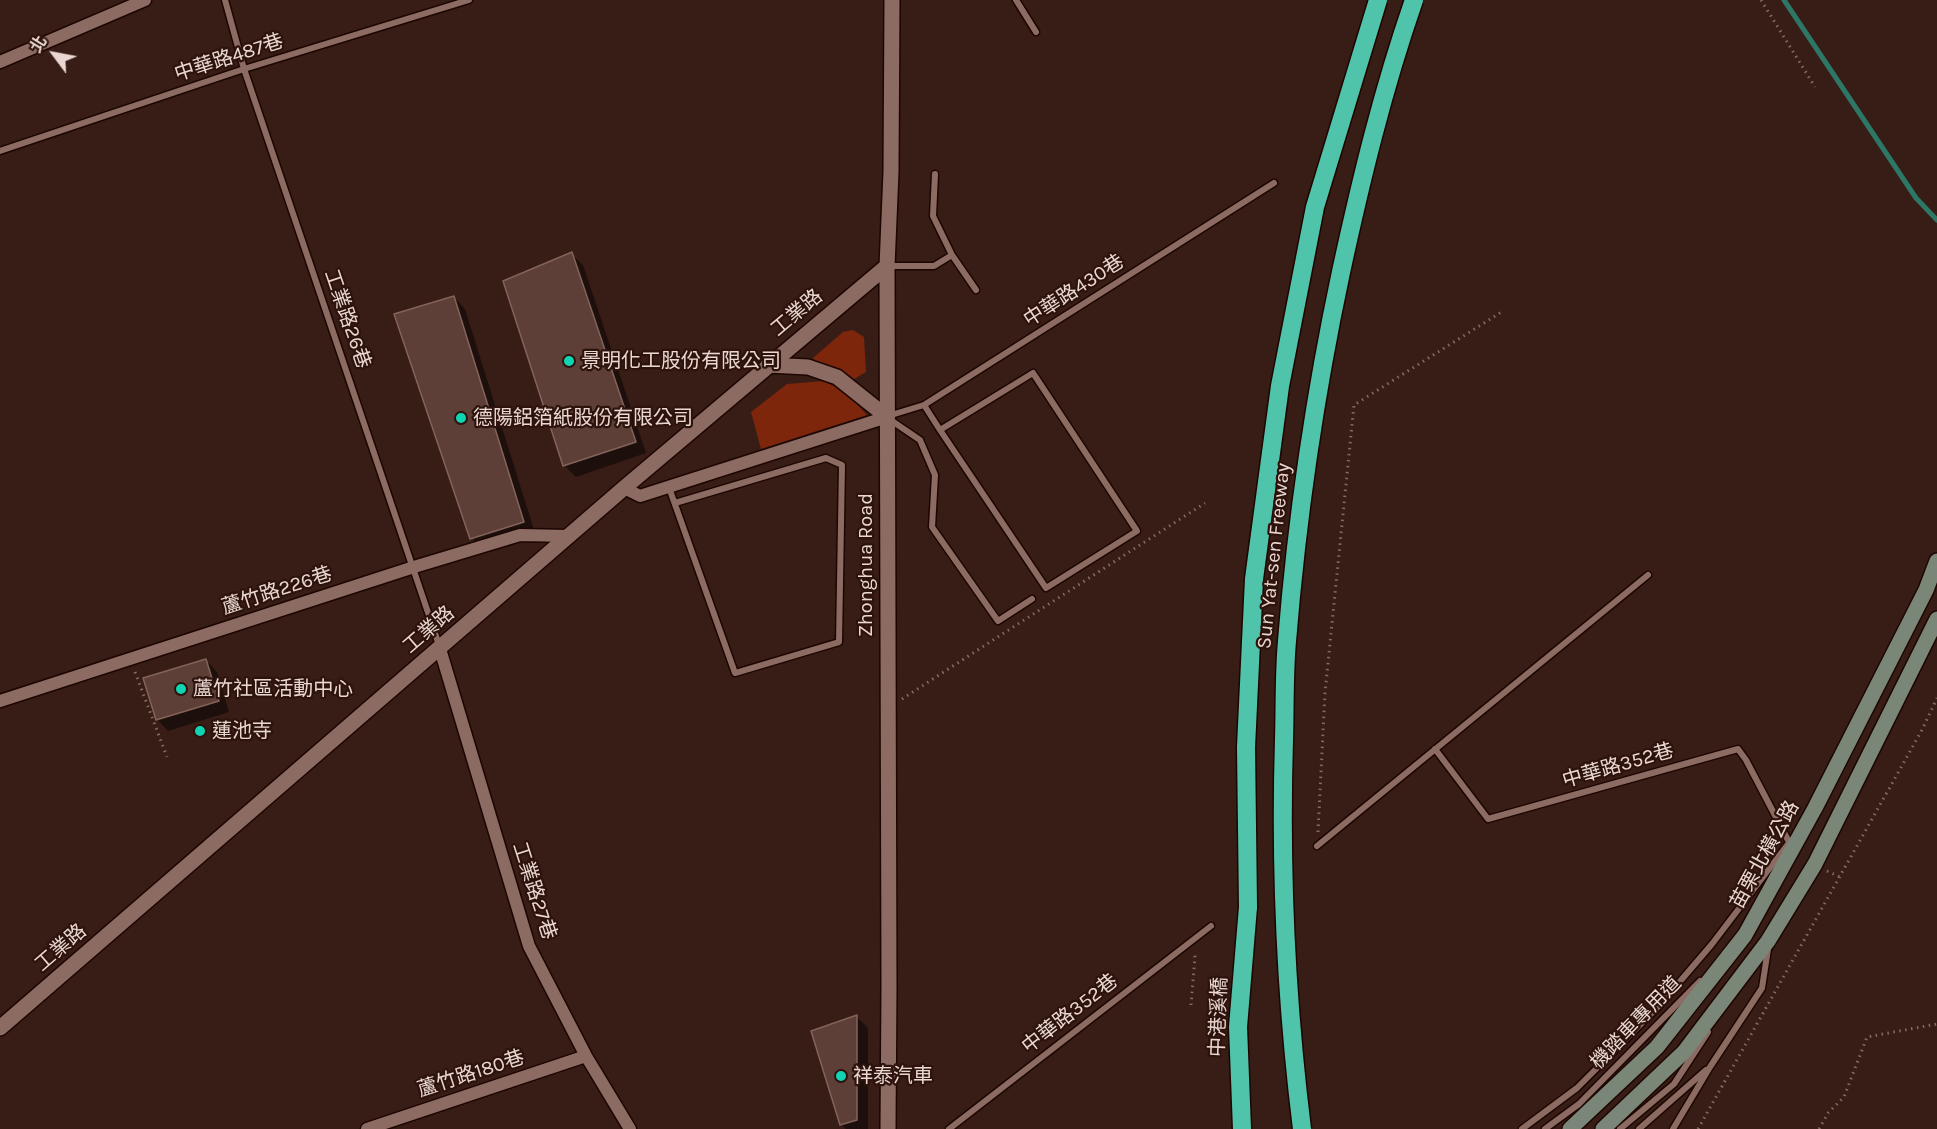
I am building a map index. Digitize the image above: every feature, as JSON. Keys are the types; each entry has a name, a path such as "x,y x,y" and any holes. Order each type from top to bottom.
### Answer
{"highway":[{"name":"Sun Yat-sen Freeway","path":"1248,907 1246,747 1254,579 1279,397 1315,207 1378,0"},
{"name":"Sun Yat-sen Freeway","path":"1302,1129 1292,1045 1282,804 1287,644 1302,488 1329,329 1359,189 1391,66 1414,0"},
{"name":"中港溪橋","path":"1242,1129 1238,1027 1248,907"}],"main road":[{"name":"苗栗北橫公路","path":"1570,1129 1657,1047 1745,935 1815,808 1926,590 1937,561"},
{"path":"1603,1129 1684,1052 1768,941 1815,864 1937,619"},
{"path":"1815,808 1838,818"}],"street":[{"path":"0,62 145,0"},
{"name":"Zhonghua Road","path":"888,1129 886,417 892,0"},
{"name":"工業路","path":"0,1028 568,536 887,267"},
{"path":"768,365 808,367 837,377 886,417"},
{"path":"624,488 640,496 886,417"},
{"name":"蘆竹路226巷","path":"0,701 520,535 568,536"},
{"name":"工業路27巷","path":"440,649 529,946 586,1056 630,1129"},
{"name":"蘆竹路180巷","path":"367,1129 586,1056"}],"lane":[{"name":"工業路26巷","path":"225,0 244,69 440,649"},
{"name":"中華路487巷","path":"0,151 244,69 469,0"},
{"path":"1016,0 1036,32"},
{"path":"935,174 933,216 952,255 976,290"},
{"name":"中華路430巷","path":"886,417 924,405 1274,183"},
{"path":"887,267 934,266 952,255"},
{"path":"924,405 940,430 1046,588 1137,531 1033,373 940,430"},
{"path":"886,417 920,440 935,475 932,527 998,621 1032,599"},
{"path":"669,487 735,673 839,642 842,465 826,458 675,503"},
{"path":"1317,846 1648,575"},
{"name":"中華路352巷","path":"1436,749 1488,819 1738,749 1789,842"},
{"path":"1522,1129 1577,1088 1659,1006 1712,944 1815,808"},
{"name":"中華路352巷","path":"950,1129 1211,926"},
{"name":"機踏車專用道","path":"1545,1129 1579,1104 1745,935"},
{"path":"1673,1129 1710,1067 1762,988 1768,941"},
{"path":"1620,1129 1674,1084 1768,941"},
{"path":"1639,1129 1710,1067"}],"path":[{"path":"1761,0 1815,87"},
{"path":"1317,846 1325,693 1354,405 1503,311"},
{"path":"888,708 1205,503"},
{"path":"130,659 167,757"},
{"path":"1698,1129 1868,828 1937,698"},
{"path":"1188,944 1196,957 1191,1005"},
{"path":"1819,1129 1828,1113 1844,1097 1866,1037 1937,1024"}],"shaded area":[{"path":"853,330 864,337 866,372 854,379 838,369 819,364 813,358 843,332"},
{"path":"823,381 845,391 867,415 761,449 751,412 787,384"}],"building":[{"name":"景明化工股份有限公司","path":"572,252 636,442 563,466 503,281"},
{"name":"德陽鋁箔紙股份有限公司","path":"454,296 524,522 470,539 394,314"},
{"name":"蘆竹社區活動中心","path":"206,659 219,701 156,720 143,678"},
{"name":"祥泰汽車","path":"857,1015 857,1120 840,1125 811,1031"}],"waterway":[{"path":"1784,0 1916,198 1937,220"}],"place":[{"name":"景明化工股份有限公司","path":"569,361"},
{"name":"德陽鋁箔紙股份有限公司","path":"461,418"},
{"name":"蘆竹社區活動中心","path":"181,689"},
{"name":"蓮池寺","path":"200,731"},
{"name":"祥泰汽車","path":"841,1076"}]}
